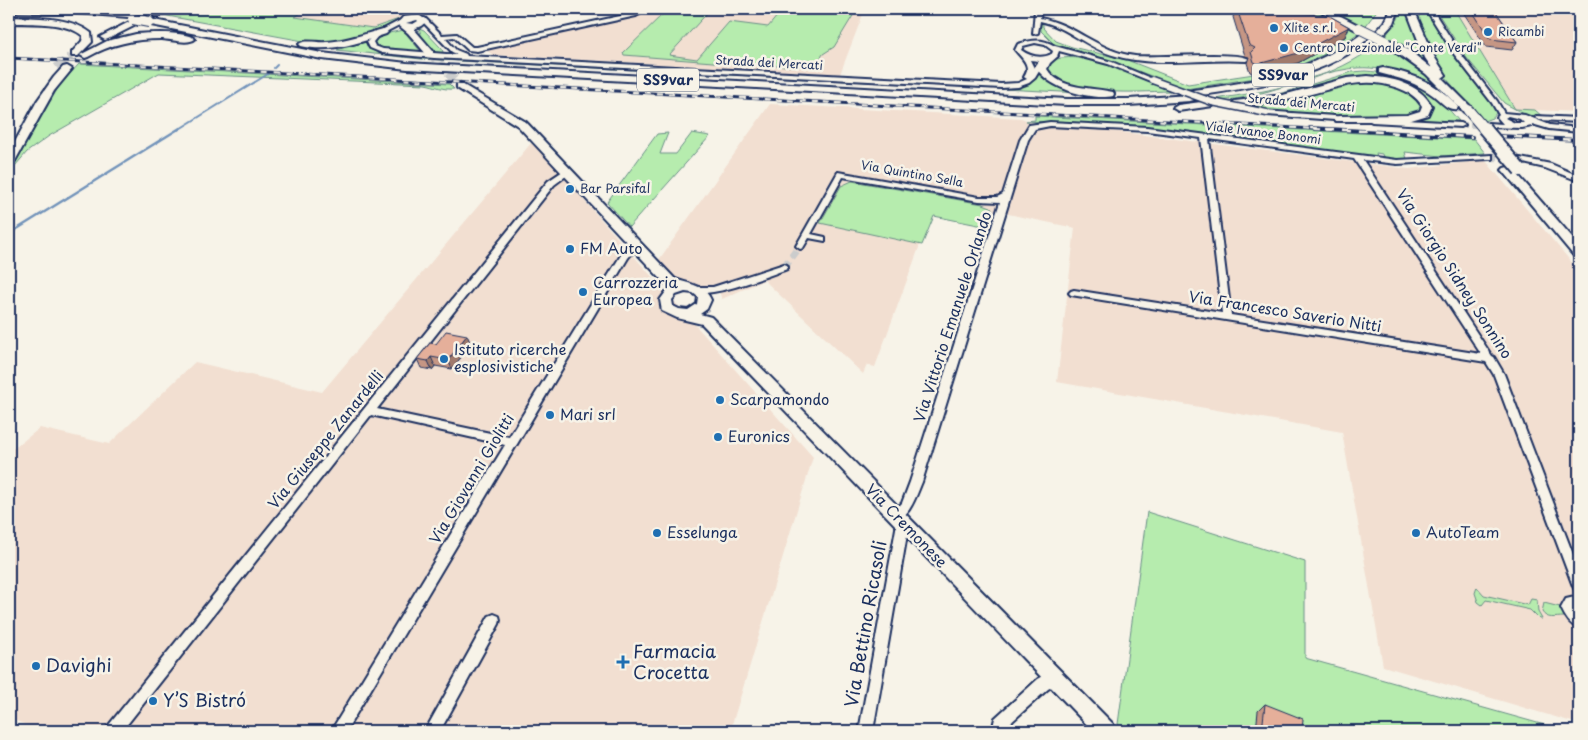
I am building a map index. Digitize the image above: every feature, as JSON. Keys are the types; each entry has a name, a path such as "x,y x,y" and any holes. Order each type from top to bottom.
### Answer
{"highway":[{"name":"SS9var","path":"9,9 88,10 147,17 337,53 418,62 1065,96 1127,97 1178,94 1106,94 1072,88 1053,80 1042,72 1043,64 1052,54"},
{"path":"112,9 147,17"},
{"path":"78,56 147,17 167,9"},
{"path":"1320,9 1372,35 1420,63 1579,238"},
{"name":"SS9var","path":"1218,103 1256,88 1312,73 1350,56 1372,35 1384,9"},
{"name":"SS9var","path":"9,13 147,17 328,57 421,67 999,98 1121,108 1193,99 1296,71 1340,53 1372,35 1389,23 1395,9"},
{"path":"1410,9 1433,63 1459,107"},
{"path":"9,20 71,26 83,30 88,35 88,40 78,56"},
{"path":"206,27 323,46 349,43 383,32"},
{"path":"78,56 117,40 153,35 328,57"},
{"path":"9,144 39,90 62,69 27,133 9,161"},
{"path":"1218,103 1271,94 1349,70 1368,69 1395,73 1420,81 1459,107"},
{"path":"1193,99 1218,103 1287,97 1365,79 1384,81 1406,87 1421,96 1428,106 1424,113 1412,118 1339,118"},
{"path":"1515,166 1579,253"}],"main road":[{"path":"416,36 416,28 422,22 417,17 403,22 432,55"},
{"path":"460,86 519,122 671,282 693,289"},
{"path":"663,274 666,286 667,308 676,314 705,308"},
{"path":"666,300 672,292 693,289"},
{"name":"Via Cremonese","path":"693,289 701,292 705,308 899,519 1052,678 1106,731"}],"street":[{"path":"438,35 454,35 470,49 479,49 638,14 645,9"},
{"path":"1021,53 1018,48 1029,42 1036,33 1038,9"},
{"path":"1429,9 1460,59 1495,101 1502,116 1506,123 1520,126 1529,124 1522,117 1502,116 1487,124 1579,130"},
{"path":"1037,19 1056,24 1104,50 1120,55 1184,59 1246,58"},
{"path":"383,32 403,22"},
{"name":"Strada dei Mercati","path":"422,22 455,52 475,57 993,84 1014,82 1028,76 1031,67 1021,53"},
{"name":"Strada dei Mercati","path":"383,32 371,41 371,46 375,50 432,55 1001,86 1019,84 1029,80 1039,63 1052,54"},
{"path":"1036,33 1047,44"},
{"path":"432,55 441,55 447,50 438,35"},
{"name":"Strada dei Mercati","path":"1029,42 1047,44 1052,54"},
{"name":"Strada dei Mercati","path":"1021,53 1030,58 1052,54 1087,57 1114,64 1206,100 1267,113 1461,124"},
{"path":"1495,101 1522,117 1546,126 1567,130"},
{"path":"1539,118 1579,120"},
{"name":"Viale Ivanoe Bonomi","path":"1035,126 1046,124 1131,128 1406,162 1489,157"},
{"name":"Via Vittorio Emanuele Orlando","path":"899,519 916,482 1026,137 1029,130 1035,126"},
{"path":"1206,137 1205,147 1227,318"},
{"name":"Via Giorgio Sidney Sonnino","path":"1357,157 1491,359 1502,381 1578,584 1576,602"},
{"path":"1515,166 1548,166 1579,179"},
{"name":"Via Giuseppe Zanardelli","path":"113,731 551,183 566,173"},
{"name":"Via Quintino Sella","path":"806,235 842,174 977,199 999,200 1008,194"},
{"name":"Via Quintino Sella","path":"977,199 996,206 1001,216"},
{"path":"800,246 806,235 822,238"},
{"name":"Via Giovanni Giolitti","path":"338,731 624,257 629,251 637,247"},
{"path":"693,289 714,290 784,267"},
{"path":"734,271 742,281"},
{"path":"705,308 714,290"},
{"name":"Via Francesco Saverio Nitti","path":"1074,293 1491,359"},
{"path":"369,411 512,442"},
{"name":"Via Bettino Ricasoli","path":"866,731 899,519"},
{"path":"1576,602 1568,605 1568,612 1579,623"},
{"path":"432,731 494,620"},
{"path":"999,731 1000,724 1052,678"}],"shaded area":[{"path":"307,9 401,9 406,14 403,18 373,28 294,17"},
{"path":"649,9 865,9 840,74 493,55 486,50 643,15"},
{"path":"1454,9 1579,9 1579,112 1515,109"},
{"path":"770,104 1021,118 1046,128 1090,128 1409,169 1485,160 1579,271 1579,724 1383,666 1342,432 1057,382 1075,228 989,210 931,215 875,367 867,365 863,374 764,280 722,299 719,292 678,282 658,261"},
{"path":"532,142 813,457 730,731 41,731 9,718 9,452 40,428 109,444 195,362 322,392"}],"green space":[{"path":"177,9 307,9 295,17 373,28 399,19 380,30 359,37 314,43 162,15"},
{"path":"668,9 711,9 669,55 697,59 729,22 768,27 783,9 857,9 834,47 823,54 818,62 815,61 815,67 738,64 624,55 623,53"},
{"path":"1296,9 1315,9 1360,32 1332,51 1298,66 1255,78 1186,89 1103,58 1071,52 1056,46 1041,31 1041,21 1043,22 1043,27 1056,41 1072,47 1127,60 1188,84 1254,74 1277,68 1320,51 1343,37"},
{"path":"1326,9 1378,9 1364,28"},
{"path":"1402,9 1407,9 1435,72 1384,38 1398,19"},
{"path":"1413,9 1425,9 1452,53 1496,107 1497,112 1492,118 1484,121 1444,76"},
{"path":"1435,9 1454,9 1515,109 1504,103 1466,57"},
{"path":"419,28 424,30 443,52 437,54 422,38"},
{"path":"403,30 422,53 382,49 373,43 380,35"},
{"path":"366,40 368,48 376,52 448,59 997,88 1027,84 1032,82 1040,73 1054,83 1081,93 421,59 337,50"},
{"path":"1380,42 1410,61 1436,86 1404,74 1382,69 1359,68 1324,74 1343,66"},
{"path":"1061,58 1075,58 1104,63 1170,91 1123,92 1091,90 1076,86 1048,73 1045,65"},
{"path":"79,64 449,84 454,89 425,84 159,73 49,136 27,152 9,173 9,168 23,149 59,86"},
{"path":"1365,71 1406,78 1419,83 1435,95 1459,121 1416,120 1430,113 1430,102 1422,94 1376,78 1249,101 1352,72"},
{"path":"1324,74 1302,82 1281,87 1308,79"},
{"path":"1355,82 1388,83 1413,93 1423,107 1419,113 1398,117 1337,116 1278,112 1242,106 1297,97"},
{"path":"1281,87 1241,98 1215,99 1258,92"},
{"path":"1515,109 1535,110 1552,125 1537,121"},
{"path":"1035,116 1474,139 1485,153 1441,156 1405,152 1407,159 1383,158 1382,154 1376,153 1377,157 1148,127 1026,121 1035,120"},
{"path":"668,133 660,154 676,154 692,133 710,136 629,227 607,202 657,134"},
{"path":"852,181 983,204 991,207 994,213 988,227 934,216 922,245 820,223 841,186"},
{"path":"1147,512 1305,562 1305,658 1566,731 1125,731 1118,724"},
{"path":"1477,587 1484,595 1528,605 1531,599 1537,600 1538,612 1542,619 1539,619 1530,610 1486,600 1482,605 1478,602 1475,593"},
{"path":"1544,603 1560,607 1564,617 1552,618 1544,615 1542,612"}],"building":[{"name":"Centro Direzionale \"Conte Verdi\"","path":"1237,9 1260,9 1328,15 1349,27 1302,52 1258,64 1254,62 1251,52 1255,48 1249,45"},
{"path":"1471,9 1494,9 1517,42 1490,39"},
{"path":"446,331 467,335 448,360 431,357 428,361 417,359 430,343 436,344"},
{"path":"1265,704 1303,719 1302,731 1262,731"}],"waterway":[{"path":"274,68 277,65"},
{"path":"178,130 268,74"},
{"path":"9,234 180,128"}],"tunnel":[{"path":"133,23 152,13"},
{"path":"430,53 460,86"},
{"path":"57,68 71,57"},
{"path":"1461,125 1488,125"},
{"path":"1489,157 1513,158"},
{"path":"784,267 800,246"}],"railway":[{"path":"9,58 1333,130"},
{"path":"1310,128 1472,137"},
{"path":"1498,136 1579,140"}],"place":[{"name":"Xlite s.r.l.","path":"1274,28"},
{"name":"Ricambi","path":"1488,32"},
{"name":"Centro Direzionale \"Conte Verdi\"","path":"1284,48"},
{"name":"Bar Parsifal","path":"570,189"},
{"name":"FM Auto","path":"570,249"},
{"name":"Carrozzeria Europea","path":"583,292"},
{"name":"Istituto ricerche esplosivistiche","path":"444,359"},
{"name":"Scarpamondo","path":"720,400"},
{"name":"Mari srl","path":"550,415"},
{"name":"Euronics","path":"718,437"},
{"name":"Esselunga","path":"657,533"},
{"name":"AutoTeam","path":"1416,533"},
{"name":"Farmacia Crocetta","path":"623,662"},
{"name":"Davighi","path":"36,666"},
{"name":"Y’S Bistró","path":"153,701"}]}
